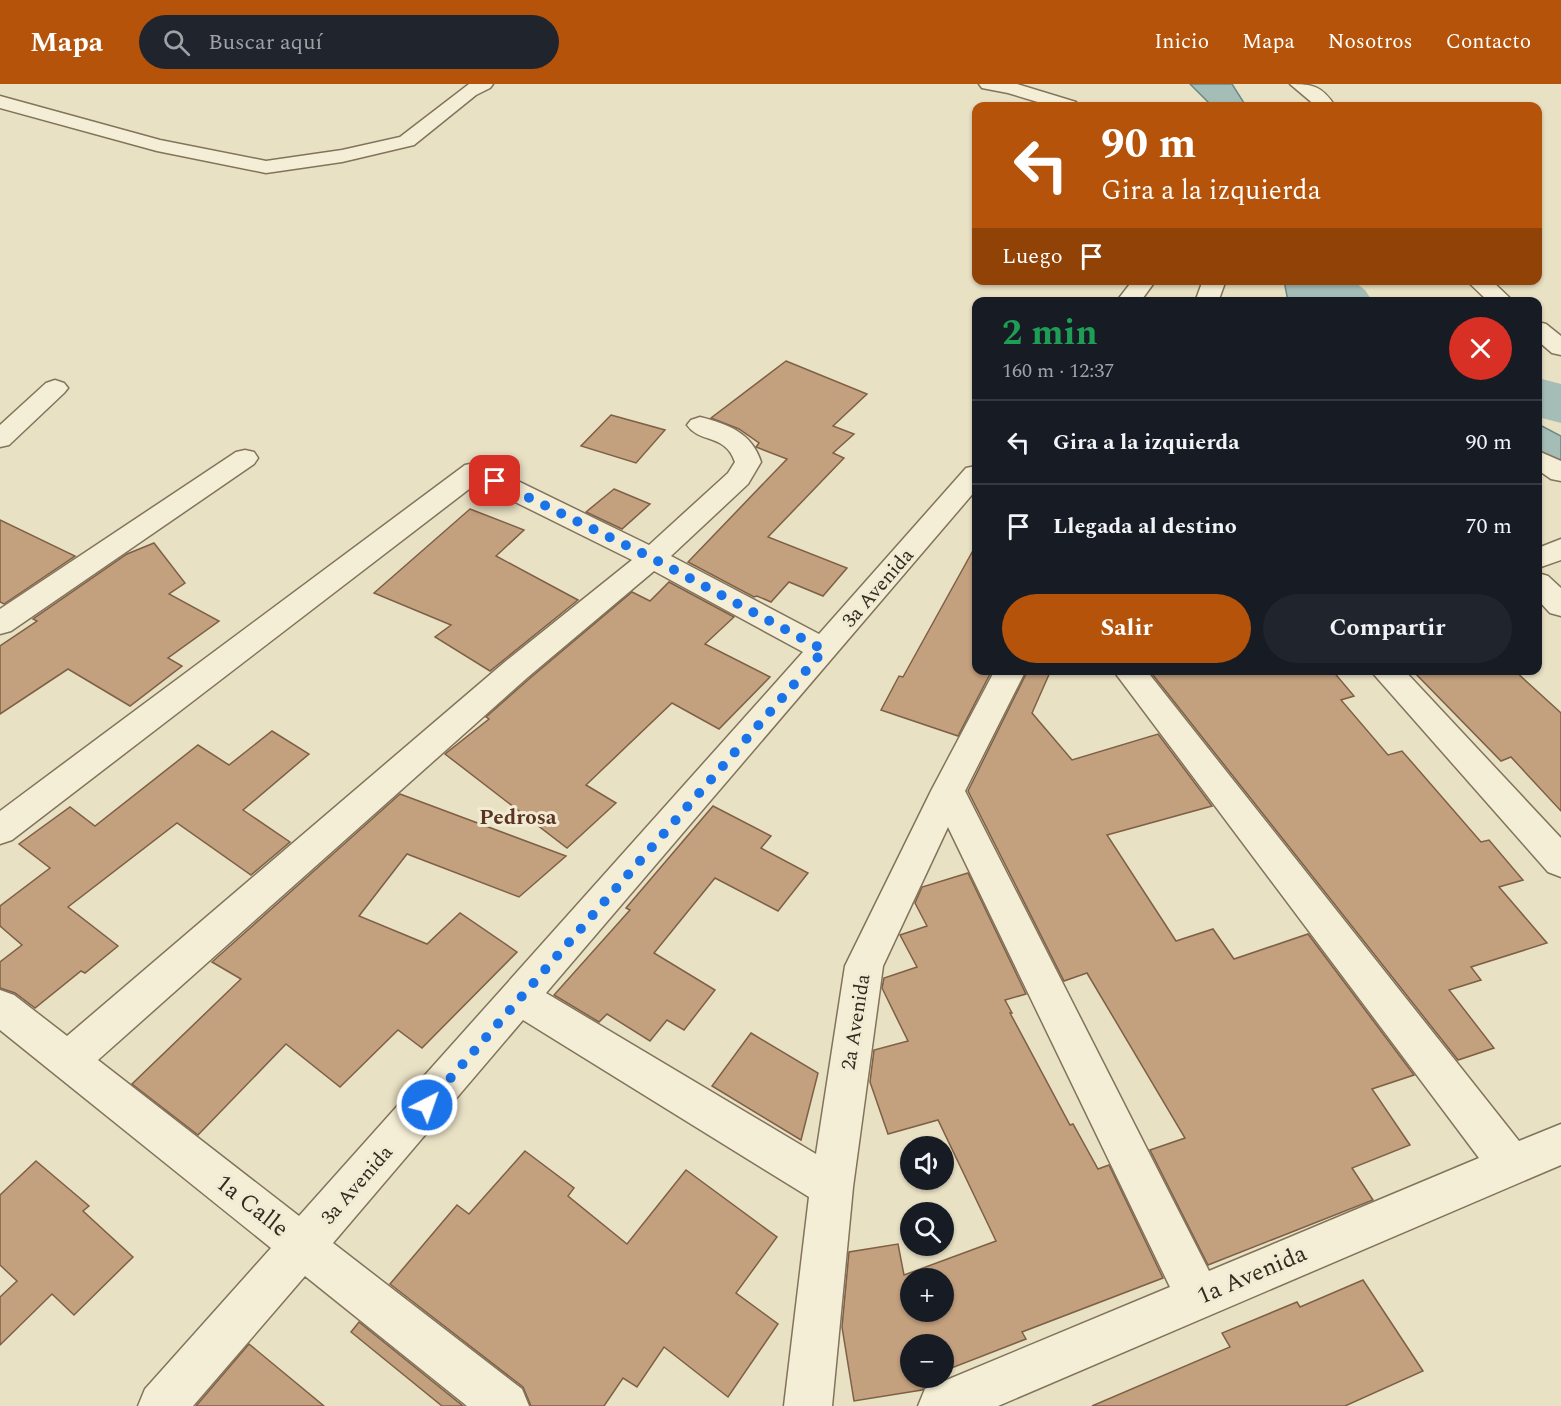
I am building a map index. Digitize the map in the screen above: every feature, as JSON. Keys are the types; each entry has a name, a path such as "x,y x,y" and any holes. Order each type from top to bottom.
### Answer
{"street":[{"path":"0,102 157,145 266,167 342,156 407,141 469,91 484,84"},
{"path":"988,84 1011,88 1056,102"},
{"path":"1299,84 1322,102"},
{"path":"1131,297 1141,285"},
{"path":"1483,285 1497,297"},
{"path":"1542,332 1561,348"},
{"path":"0,439 54,388"},
{"path":"68,1061 517,669 652,558 738,478 748,462 745,450 735,439 700,424"},
{"path":"0,624 245,458"},
{"path":"1542,461 1561,473"},
{"path":"0,830 475,471 652,558 824,650"},
{"name":"3a Avenida","path":"162,1406 972,479"},
{"path":"1542,557 1561,548"},
{"path":"1542,587 1561,606"},
{"name":"2a Avenida","path":"808,1406 832,1187 864,966 948,791 1008,675"},
{"path":"1132,675 1510,1164"},
{"path":"1390,675 1561,862"},
{"path":"948,791 1199,1298"},
{"path":"520,998 832,1187"},
{"name":"1a Calle","path":"0,1006 505,1406"},
{"name":"1a Avenida","path":"942,1406 1561,1143"}],"water":[{"path":"1190,84 1232,84 1243,102 1208,102"},
{"path":"1285,285 1316,285 1326,297 1287,297"},
{"path":"1542,426 1561,436 1561,471 1542,459"}],"building":[{"path":"786,361 867,394 833,426 854,434 833,453 844,458 768,537 847,568 823,596 789,582 771,602 757,596 754,597 688,562 787,459 756,447 759,443 739,429 711,418"},
{"path":"611,415 665,430 636,463 581,446"},
{"path":"614,489 650,504 622,529 586,512"},
{"path":"470,509 524,530 496,556 578,600 490,671 435,637 451,625 374,593"},
{"path":"0,520 75,556 4,604 0,602"},
{"path":"154,543 185,583 169,594 219,621 168,658 182,666 130,706 68,669 0,714 0,646 37,621 33,619 127,554"},
{"path":"972,552 972,675 989,675 958,736 881,710 899,676 903,677"},
{"path":"669,582 734,617 705,644 770,677 719,729 672,703 586,785 616,803 567,848 445,754 489,719 486,717 632,592 650,601"},
{"path":"1026,675 1049,675 1032,713 1072,760 1158,734 1212,806 1107,835 1176,941 1213,929 1234,959 1308,934 1414,1075 1372,1089 1410,1145 1352,1168 1373,1200 1208,1265 1150,1150 1185,1138 1087,973 1064,981 968,791"},
{"path":"1153,675 1336,675 1354,696 1341,700 1388,755 1402,751 1481,842 1489,840 1523,880 1499,887 1547,943 1471,967 1481,980 1449,990 1494,1048 1458,1060"},
{"path":"1417,675 1519,675 1561,713 1561,811 1511,757 1501,761"},
{"path":"272,731 309,754 243,810 290,842 251,875 177,823 68,907 118,946 85,973 81,971 35,1008 15,993 0,988 0,962 22,945 0,926 0,906 50,868 19,844 70,807 95,826 198,745 229,765"},
{"path":"400,794 566,856 519,897 407,854 359,916 427,944 460,913 517,952 422,1048 398,1030 340,1087 286,1044 198,1135 132,1084 241,979 212,962"},
{"path":"713,806 771,836 761,848 808,873 778,911 715,878 654,953 715,990 684,1030 667,1020 650,1041 607,1014 599,1022 554,995 630,910 626,908"},
{"path":"968,873 1026,994 1005,1000 1012,1013 1010,1013 1070,1125 1073,1124 1098,1169 1109,1165 1163,1278 1022,1332 1026,1339 954,1367 954,1334 900,1334 900,1388 924,1388 854,1401 842,1327 849,1252 898,1244 903,1268 900,1268 900,1322 954,1322 954,1268 923,1268 996,1241 954,1153 954,1136 946,1136 938,1120 888,1134 870,1082 874,1050 908,1041 882,988 884,978 917,967 900,935 927,926 915,903 922,887"},
{"path":"751,1033 818,1073 801,1140 712,1086"},
{"path":"525,1151 574,1188 568,1196 627,1244 686,1170 777,1237 736,1293 778,1324 728,1397 664,1347 637,1387 623,1378 604,1406 531,1406 523,1387 390,1284 457,1205 469,1214"},
{"path":"36,1161 89,1206 83,1211 133,1257 74,1315 52,1294 0,1345 0,1297 17,1281 0,1265 0,1195"},
{"path":"1363,1280 1423,1371 1345,1406 1092,1406 1230,1347 1222,1333 1297,1302 1300,1307"},
{"path":"359,1322 463,1406 442,1406 351,1332"},
{"path":"249,1344 324,1406 196,1406"}],"waterway":[{"path":"1322,285 1338,297"},
{"path":"1542,398 1561,404"}],"district":[{"name":"Pedrosa","path":"518,818"}],"route":[{"path":"427,1105 824,650 652,558 495,481"}]}
